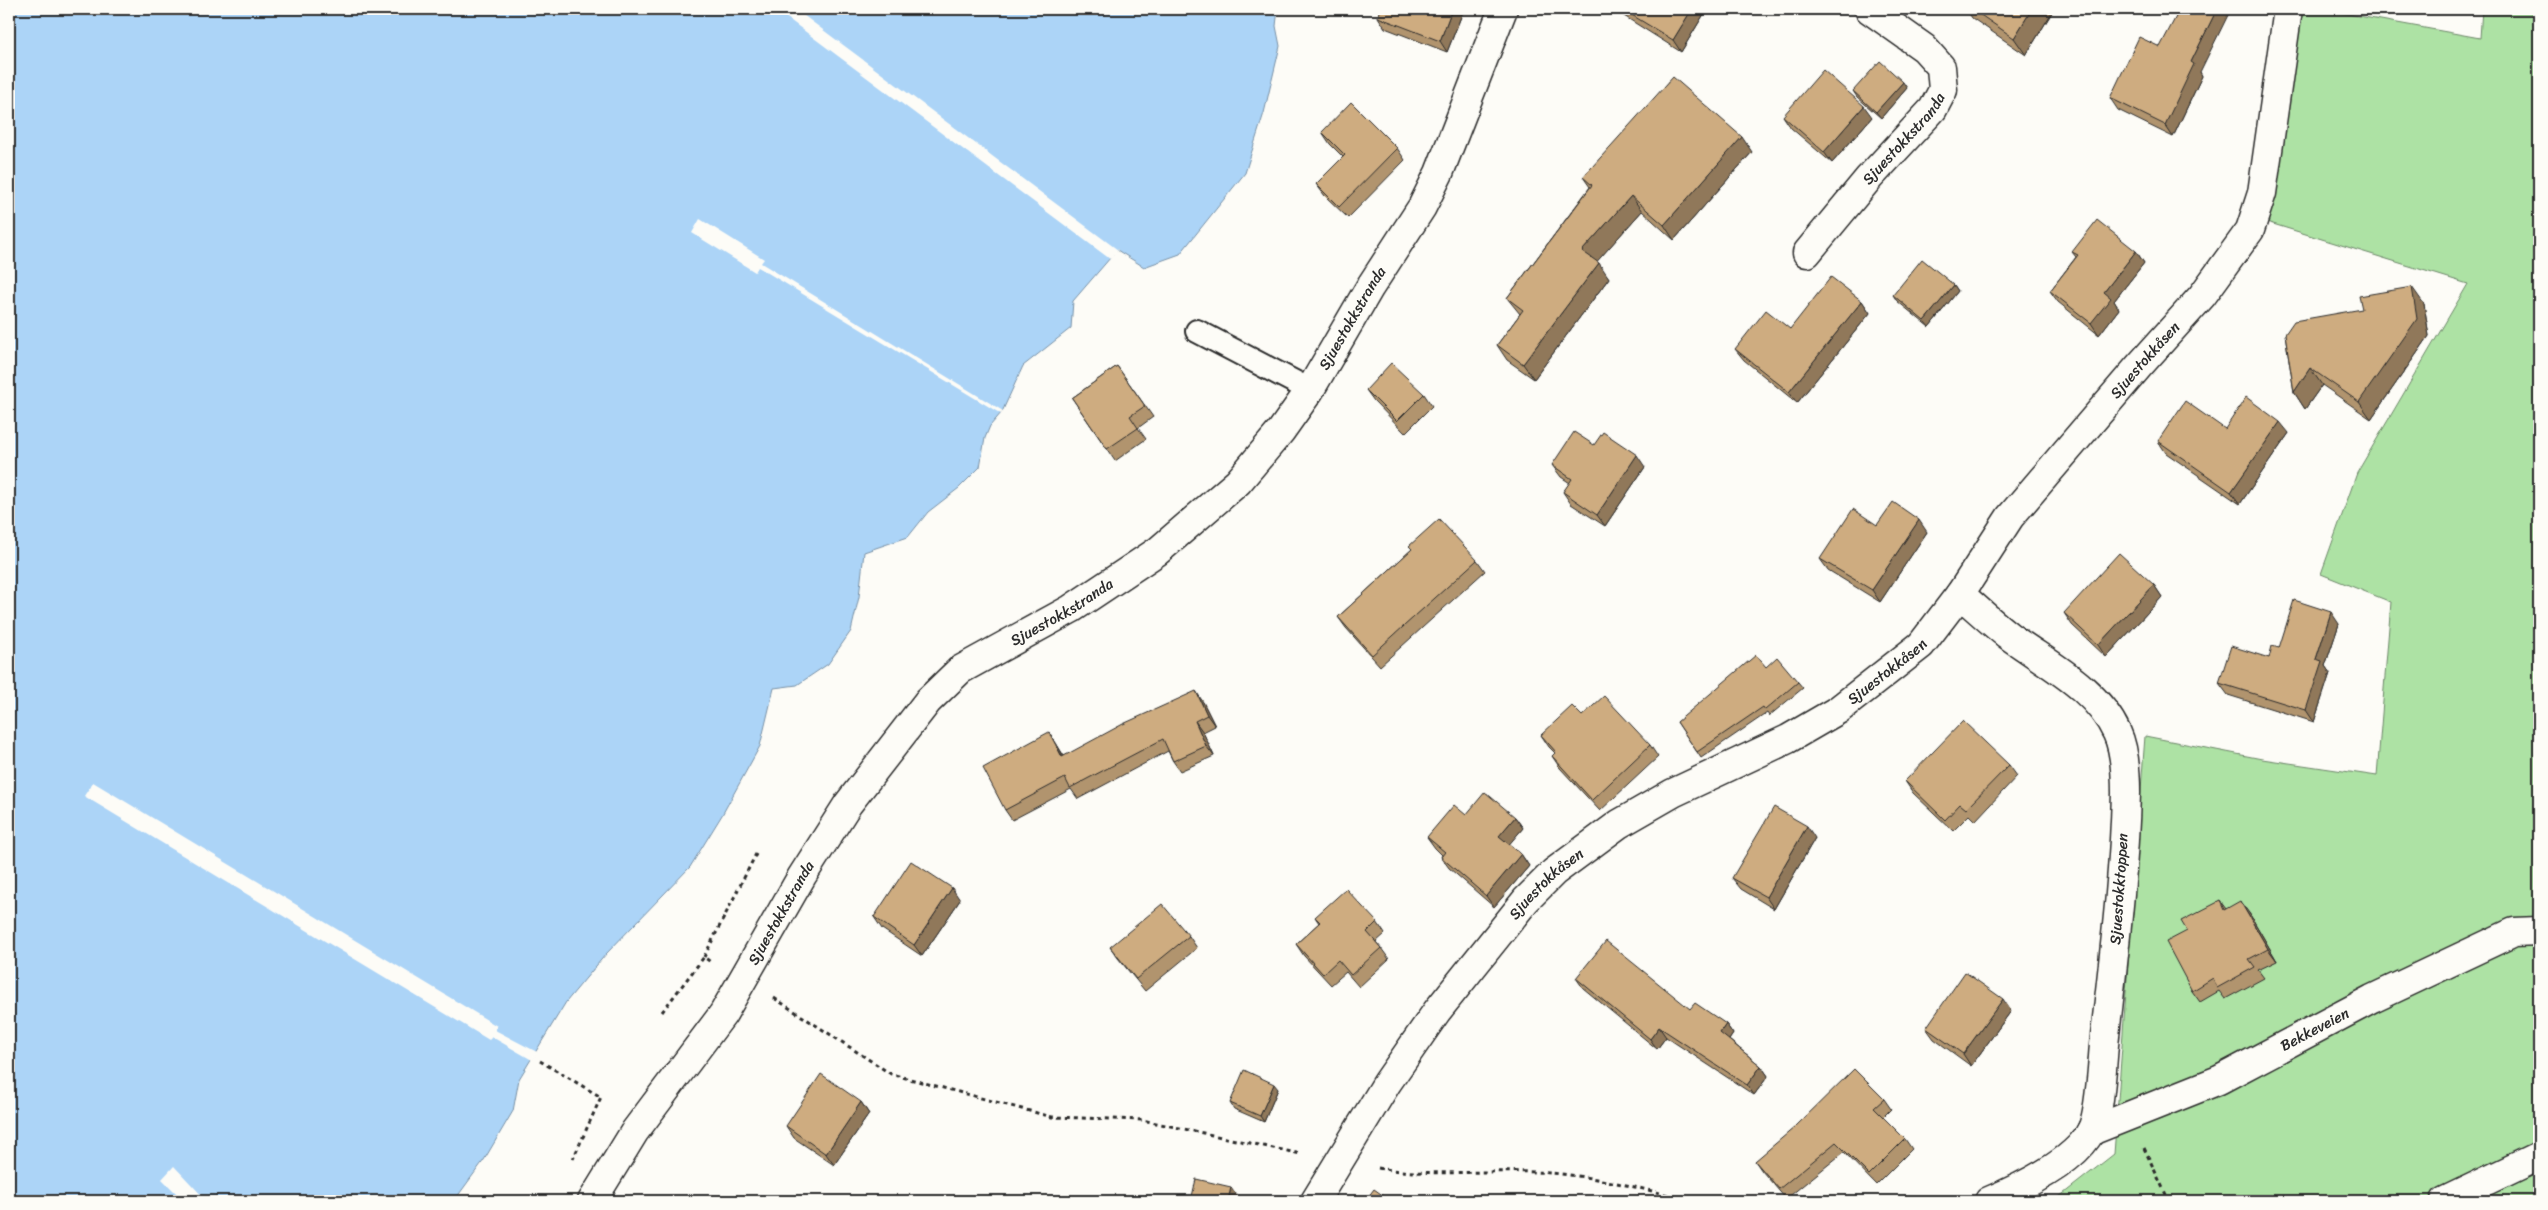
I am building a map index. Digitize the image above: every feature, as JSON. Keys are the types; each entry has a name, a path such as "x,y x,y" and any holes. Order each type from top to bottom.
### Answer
{"street":[{"name":"Sjuestokkstranda","path":"594,1197 635,1131 723,1014 802,876 848,804 928,701 960,670 1071,609 1158,551 1238,482 1281,431 1310,390 1370,287 1426,198 1443,164 1502,9"},
{"name":"Sjuestokkstranda","path":"1807,253 1869,178 1933,109 1943,90 1941,67 1924,48 1870,9"},
{"name":"Sjuestokkåsen","path":"1315,1201 1387,1082 1437,1011 1526,900 1554,872 1619,824 1673,794 1788,739 1838,710 1921,645 1960,594 2010,517 2138,366 2202,296 2250,230 2262,193 2288,9"},
{"name":"Sjuestokktoppen","path":"1960,594 2008,635 2076,682 2111,722 2118,735 2123,753 2126,791 2117,929 2098,1098 2091,1131 2075,1150 2054,1166 2014,1190 1989,1201"},
{"name":"Bekkeveien","path":"2091,1131 2220,1080 2372,999 2514,932 2539,931"},
{"path":"2445,1201 2539,1156"}],"lane":[{"path":"1196,330 1310,390"}],"path":[{"path":"704,957 756,854"},
{"path":"842,1041 891,1074 1052,1117"},
{"path":"540,1062 601,1097 573,1158 577,1174 594,1197"},
{"path":"2129,1116 2169,1201"}],"green space":[{"path":"2296,9 2320,9 2480,38 2482,9 2539,9 2539,1201 2054,1201 2114,1154 2145,736 2262,759 2377,776 2391,602 2321,574 2357,473 2468,284 2260,220 2284,140"}],"water":[{"path":"9,9 1278,9 1276,26 1280,46 1264,113 1245,173 1180,254 1144,267 1117,250 1073,301 1071,328 1023,366 1002,412 990,426 985,438 980,467 959,488 928,512 908,537 864,552 859,597 851,631 828,664 797,685 774,688 760,746 722,815 690,867 606,954 566,1002 519,1079 513,1111 484,1160 454,1201 9,1201"}],"pier":[{"path":"775,9 795,9 1118,250 1110,259"},
{"path":"700,219 764,259 761,263 1003,411 1001,414 758,267 755,272 692,233"},
{"path":"93,782 497,1026 495,1030 537,1052 532,1060 492,1037 489,1040 84,796"},
{"path":"174,1166 207,1201 184,1201 162,1179"}],"building":[{"path":"1381,9 1452,9 1440,41 1378,17"},
{"path":"1622,9 1692,9 1673,40"},
{"path":"1972,9 2032,9 2014,38"},
{"path":"2180,9 2217,9 2191,62 2194,64 2165,125 2110,98 2139,37 2160,47"},
{"path":"1880,61 1903,82 1876,112 1853,91"},
{"path":"1823,70 1864,106 1824,152 1783,116"},
{"path":"1673,77 1742,137 1664,225 1631,196 1582,251 1599,263 1523,364 1497,345 1523,310 1507,298 1592,185 1583,177"},
{"path":"1351,102 1397,148 1339,207 1316,184 1345,155 1322,132"},
{"path":"2097,220 2136,251 2104,292 2111,298 2091,323 2050,291 2078,255 2072,252"},
{"path":"1922,259 1954,285 1924,321 1893,295"},
{"path":"1831,277 1862,301 1789,392 1735,349 1766,310 1790,329"},
{"path":"2412,287 2417,319 2359,402 2310,368 2294,392 2285,334 2294,321 2362,309 2359,296"},
{"path":"1391,363 1424,394 1397,421 1366,390"},
{"path":"1117,366 1145,406 1130,416 1138,428 1107,449 1072,398"},
{"path":"2246,397 2280,422 2231,492 2158,441 2185,401 2225,429"},
{"path":"1574,432 1594,445 1603,432 1637,455 1597,515 1563,492 1572,479 1552,465"},
{"path":"1893,502 1919,520 1872,590 1820,559 1853,509 1877,525"},
{"path":"1439,519 1477,560 1372,655 1338,617 1412,549 1409,546"},
{"path":"2119,553 2154,585 2098,645 2064,613"},
{"path":"2294,600 2331,612 2316,659 2322,661 2306,710 2219,683 2231,646 2269,658 2272,646 2279,648"},
{"path":"1756,655 1766,667 1777,657 1798,682 1765,710 1763,707 1697,752 1677,722"},
{"path":"1196,691 1207,715 1195,721 1206,746 1173,761 1163,739 1070,788 1065,778 1005,810 983,768 1049,732 1062,757 1123,724"},
{"path":"1604,696 1650,745 1592,800 1552,756 1556,752 1541,735 1572,706 1582,716"},
{"path":"1963,721 2009,765 1966,809 1960,804 1945,820 1905,781"},
{"path":"1485,792 1515,817 1499,836 1521,854 1486,896 1441,857 1445,852 1427,837 1454,805 1466,815"},
{"path":"1774,807 1807,826 1766,897 1732,878"},
{"path":"911,861 952,888 914,945 874,917"},
{"path":"1346,889 1377,922 1367,932 1381,948 1351,975 1338,960 1323,974 1296,944 1320,922 1315,917"},
{"path":"2220,901 2224,910 2240,901 2268,949 2249,959 2255,967 2217,988 2213,978 2192,991 2166,942 2187,931 2181,921"},
{"path":"1162,904 1189,936 1136,979 1110,947"},
{"path":"1606,941 1690,1009 1695,1003 1726,1024 1720,1033 1761,1066 1747,1085 1659,1027 1650,1039 1576,978"},
{"path":"1965,972 2003,999 1963,1054 1926,1028"},
{"path":"1854,1069 1884,1099 1874,1108 1905,1139 1869,1175 1836,1142 1779,1189 1755,1161 1795,1127"},
{"path":"1244,1070 1274,1084 1260,1116 1230,1103"},
{"path":"821,1074 861,1102 826,1154 786,1126"},
{"path":"1196,1179 1231,1187 1228,1201 1191,1201"},
{"path":"1374,1189 1391,1201 1365,1201"},
{"path":"1161,1198 1178,1201 1161,1201"}]}
